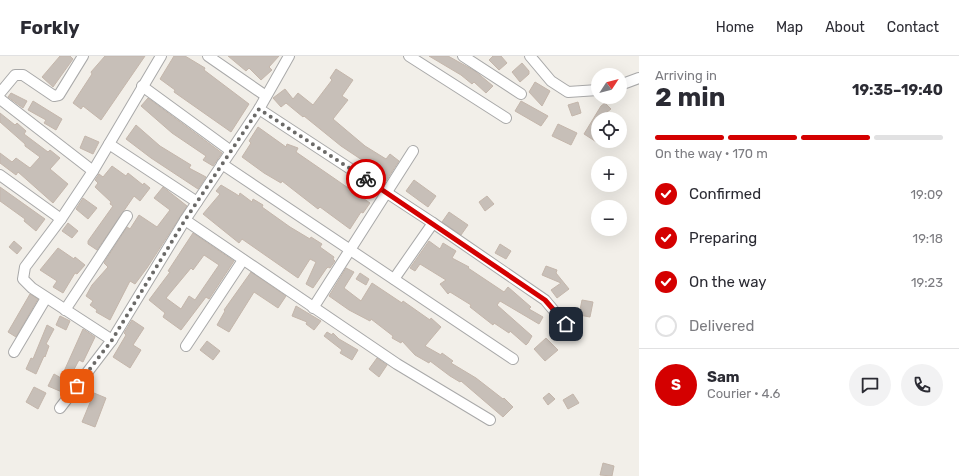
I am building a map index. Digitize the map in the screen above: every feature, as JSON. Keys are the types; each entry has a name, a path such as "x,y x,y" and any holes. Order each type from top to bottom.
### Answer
{"street":[{"path":"0,93 15,75 23,75 54,96 59,95 83,56"},
{"path":"112,340 32,288 23,279 25,267 61,219 93,171 161,56"},
{"path":"208,56 266,96"},
{"path":"60,408 112,340 185,220 259,109 289,56"},
{"path":"410,56 506,118"},
{"path":"463,56 521,94"},
{"path":"530,56 551,81 568,92 591,90"},
{"path":"627,83 639,78"},
{"path":"142,86 231,151"},
{"path":"0,99 93,171"},
{"path":"259,109 433,223 545,300 566,324"},
{"path":"109,144 197,202"},
{"path":"313,308 413,151"},
{"path":"222,164 513,359"},
{"path":"0,175 61,219"},
{"path":"65,310 127,216"},
{"path":"185,220 396,364 490,420"},
{"path":"394,279 433,223"},
{"path":"186,346 243,260"},
{"path":"14,352 46,298"}],"building":[{"path":"60,56 70,56 73,59 53,87 42,77"},
{"path":"105,56 145,56 101,120 83,106 81,109 73,103 92,74 91,72"},
{"path":"174,56 185,56 205,68 204,70 249,104 231,132 174,92 175,90 160,79"},
{"path":"228,56 279,56 269,67 272,70 261,80 249,68 246,71"},
{"path":"429,56 448,56 475,71 493,86 486,93 474,82 472,84 461,75"},
{"path":"493,56 501,56 507,63 499,70 489,60"},
{"path":"522,63 529,71 529,74 520,82 512,72"},
{"path":"336,69 353,80 342,96 348,100 333,119 365,146 386,159 390,154 399,161 386,181 375,173 377,170 341,146 304,116 303,117 286,103 281,107 273,98 285,89 293,99 298,93 313,105 332,80 330,78"},
{"path":"535,82 550,91 542,106 529,92"},
{"path":"11,93 27,101 23,108 8,97"},
{"path":"148,98 222,153 213,166 203,160 206,156 172,133 141,106"},
{"path":"33,101 62,119 56,130 44,123 46,120 28,110"},
{"path":"521,101 548,116 541,126 515,111"},
{"path":"578,102 581,113 572,116 568,105"},
{"path":"606,104 611,109 607,112 597,112 601,106"},
{"path":"0,113 15,125 17,123 26,131 24,134 48,152 50,150 60,158 50,169 68,184 53,203 18,172 16,175 0,163 0,153 12,162 16,158 30,168 40,157 25,146 25,144 0,122"},
{"path":"591,122 591,138 584,134"},
{"path":"558,124 577,133 571,145 552,136"},
{"path":"136,125 160,146 191,165 189,168 206,177 198,189 151,158 126,139"},
{"path":"258,127 286,147 287,144 298,148 296,152 370,203 363,213 361,212 350,229 320,207 318,209 282,181 281,183 264,173 242,157 251,143 249,141"},
{"path":"85,136 99,142 93,154 80,148"},
{"path":"112,166 126,176 128,173 143,185 144,183 150,188 140,201 134,196 97,250 88,244 88,241 113,206 110,204 111,202 95,187 98,183 95,180 99,174 103,177"},
{"path":"414,180 436,196 428,207 406,191"},
{"path":"221,185 239,196 240,193 252,202 253,199 263,205 262,207 290,227 310,239 311,237 322,244 320,247 334,257 333,259 335,261 330,268 328,267 326,269 313,288 306,284 316,262 310,259 298,278 242,239 239,243 203,214 220,194 216,191"},
{"path":"0,187 45,219 36,231 24,221 25,219 0,201"},
{"path":"163,187 187,206 135,284 130,281 110,320 96,312 97,310 90,305 93,301 86,296 92,285 108,267 104,263 127,227 130,229 139,215 157,227 170,210 154,198"},
{"path":"487,196 494,204 485,211 479,202"},
{"path":"83,198 97,208 88,219 76,209"},
{"path":"449,212 468,225 461,235 442,222"},
{"path":"68,223 78,231 72,238 62,231"},
{"path":"193,233 234,261 209,299 206,297 181,330 163,317 165,313 149,300 170,272 168,271","holes":["204,255 219,265 195,300 189,296 181,309 166,298 191,268 193,270"]},
{"path":"14,241 22,248 17,254 9,247"},
{"path":"429,241 440,249 443,243 456,251 452,258 469,267 468,268 504,292 508,287 531,307 529,309 543,317 539,324 500,301 497,305 532,336 526,345 510,331 509,333 494,323 493,325 470,307 471,305 450,292 448,294 440,284 446,280 420,264 415,271 410,268"},
{"path":"500,244 511,251 506,259 495,253"},
{"path":"58,248 74,259 75,257 85,265 77,274 75,273 63,293 53,287 57,281 40,270"},
{"path":"546,266 557,270 556,273 569,289 557,298 551,290 561,283 542,275"},
{"path":"346,268 354,272 344,288 361,301 372,283 402,303 403,301 430,320 431,318 441,327 425,346 441,355 442,353 453,361 451,363 476,378 503,399 504,398 513,407 503,417 461,381 460,382 450,376 430,361 429,363 415,355 402,341 401,343 392,338 393,336 371,319 370,321 349,310 329,296"},
{"path":"251,272 286,296 278,308 254,292 229,332 217,325 225,311 224,310"},
{"path":"360,273 369,279 366,285 356,279"},
{"path":"30,294 38,299 16,337 8,332"},
{"path":"582,300 593,302 590,317 579,315"},
{"path":"296,306 321,321 314,330 306,324 307,322 292,316"},
{"path":"60,316 70,321 66,330 56,325"},
{"path":"132,320 144,328 133,345 141,350 130,368 113,357 126,335 124,333"},
{"path":"47,325 54,329 46,344 49,346 45,357 44,356 36,374 26,369 31,358 33,359"},
{"path":"83,329 95,337 83,362 79,360 62,392 48,386 54,374 61,378"},
{"path":"327,332 332,335 333,333 339,339 358,350 352,360 340,353 342,350 324,336"},
{"path":"546,338 558,350 545,361 534,349"},
{"path":"207,341 220,351 213,360 200,350"},
{"path":"377,358 387,365 379,377 369,369"},
{"path":"34,387 46,393 38,409 26,402"},
{"path":"94,393 106,398 95,427 82,422"},
{"path":"549,393 555,399 548,405 543,398"},
{"path":"573,394 579,403 568,409 563,400"},
{"path":"603,463 614,466 612,476 600,475"}],"way so far":[{"path":"77,386 112,340 185,220 259,109 366,179"}],"route":[{"path":"366,179 545,300 566,324"}]}
